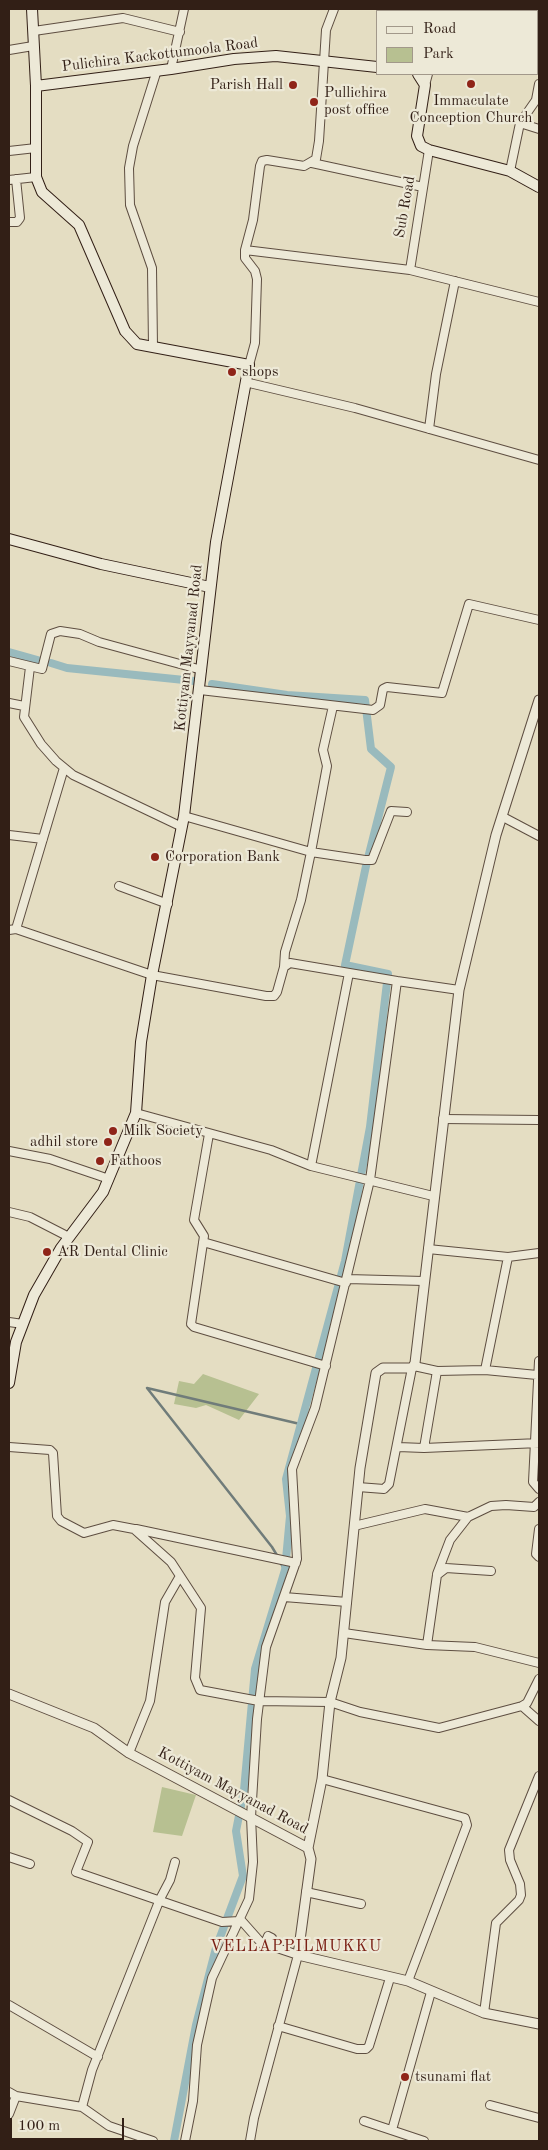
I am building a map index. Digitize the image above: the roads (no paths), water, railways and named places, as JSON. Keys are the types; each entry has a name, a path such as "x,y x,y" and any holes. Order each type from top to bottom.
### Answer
{"main road":[{"path":"32,9 36,86 36,177 42,192 79,226 129,338 138,344 249,364"},
{"name":"Pulichira Kackottumoola Road","path":"36,86 172,69 234,59 276,56 376,67"},
{"path":"419,75 425,85 418,136 421,146 429,150 510,170 539,187"},
{"name":"Kottiyam Mayyanad Road","path":"9,1383 16,1342 44,1276 69,1237 103,1192 136,1113 141,1042 152,975 168,904 184,816 216,542 249,364"},
{"path":"9,539 101,564 210,587"}],"street":[{"path":"172,69 184,9"},
{"path":"249,364 255,343 258,279 245,258 245,250 253,220 262,161 304,166 316,159 319,141 326,30 334,9"},
{"path":"34,31 131,18 180,32"},
{"path":"9,50 33,46"},
{"path":"152,347 152,274 130,204 129,168 133,146 157,70"},
{"path":"425,85 428,75"},
{"path":"510,170 520,123 536,100 539,84"},
{"path":"520,123 539,129"},
{"path":"9,151 36,148"},
{"name":"Sub Road","path":"410,270 429,150"},
{"path":"312,163 422,187"},
{"path":"9,222 17,222 20,218 12,179 36,177"},
{"path":"245,250 410,270 539,302"},
{"path":"428,429 436,374 455,281"},
{"path":"245,382 355,408 539,460"},
{"path":"200,690 366,710 376,709 383,689 387,687 442,693 470,604 539,620"},
{"path":"9,661 42,669 51,634 60,631 80,634 98,642 202,670"},
{"path":"30,667 24,717 41,744 73,775 182,827"},
{"path":"358,1487 379,1489 388,1487 398,1447 413,1367 459,990 496,835 539,700"},
{"path":"9,703 24,706"},
{"path":"64,768 43,839 12,930 152,975 271,996 277,992 284,967 285,952 301,900 312,852 327,766 323,750 333,706"},
{"path":"184,816 312,852 372,860 391,810 407,812"},
{"path":"503,817 539,836"},
{"path":"9,835 43,839"},
{"path":"119,886 168,904"},
{"path":"284,967 290,964 459,990"},
{"path":"311,1166 349,973"},
{"path":"185,2141 193,2100 197,2045 212,1978 249,1899 253,1862 251,1817 259,1700 266,1647 296,1563 292,1469 315,1408 370,1180 398,981"},
{"path":"136,1113 271,1150 311,1166 433,1196"},
{"path":"443,1119 539,1120"},
{"path":"209,1134 194,1220 202,1230 203,1242 190,1318 194,1327 326,1366"},
{"path":"9,1151 50,1159 109,1179"},
{"path":"9,1212 30,1217 69,1237"},
{"path":"203,1242 346,1281 424,1281"},
{"path":"428,1249 508,1257 539,1253"},
{"path":"485,1370 508,1257"},
{"path":"9,1322 23,1324"},
{"path":"539,1362 537,1375 537,1443 533,1482 539,1489"},
{"path":"308,1848 322,1779 330,1702 341,1658 358,1487 376,1373 383,1368 413,1367 437,1371 485,1370 537,1375"},
{"path":"424,1448 437,1371"},
{"path":"398,1447 424,1448 537,1443"},
{"path":"9,1447 50,1450 56,1459 57,1516 61,1521 84,1533 113,1525 296,1563"},
{"path":"427,1645 437,1574 450,1540 468,1517 491,1506 506,1505 534,1508 539,1502"},
{"path":"354,1526 425,1509 468,1517"},
{"path":"134,1529 171,1562 201,1608 195,1678 196,1685 200,1690 259,1700 330,1702 360,1712 439,1728 522,1706 527,1703 539,1678"},
{"path":"539,1529 536,1554 539,1557"},
{"path":"437,1574 446,1568 491,1571"},
{"path":"129,1752 150,1701 166,1602 180,1576"},
{"path":"284,1596 347,1602"},
{"path":"344,1633 427,1645 475,1647 539,1663"},
{"name":"Kottiyam Mayyanad Road","path":"9,1694 94,1728 129,1752 308,1848 311,1859 298,1955"},
{"path":"522,1706 539,1721"},
{"path":"484,2013 496,1923 519,1900 521,1895 520,1884 510,1860 509,1850 539,1776"},
{"path":"322,1779 465,1818 467,1824 408,1981"},
{"path":"9,1800 72,1831 88,1842 76,1872 160,1899 222,1922 239,1920"},
{"path":"9,1857 30,1864"},
{"path":"82,2107 92,2070 160,1899 170,1880 175,1862"},
{"path":"306,1892 361,1904"},
{"path":"239,1920 264,1946 268,1936 272,1938 271,1946 298,1955 408,1981 484,2013 539,2024"},
{"path":"250,2141 254,2118 298,1955"},
{"path":"278,2026 357,2049 366,2049 369,2046 390,1978"},
{"path":"392,2130 431,1992"},
{"path":"9,2005 98,2057"},
{"path":"9,2114 12,2094 82,2107 109,2126 154,2141"},
{"path":"490,2106 539,2118"},
{"path":"364,2121 424,2141"}],"waterway":[{"path":"9,652 41,661"},
{"path":"51,663 67,668 194,681"},
{"path":"174,2141 196,2025 216,1948 243,1876 236,1831 244,1790 255,1669 285,1570 290,1516 286,1479 345,1261 370,1127 388,974 345,965 366,866 391,767 371,749 365,700 287,695 212,684"},
{"path":"278,1557 147,1388 300,1424"},
{"path":"280,1562 285,1570"}],"place":[{"name":"Immaculate Conception Church","path":"471,84"},
{"name":"Parish Hall","path":"293,85"},
{"name":"Pullichira post office","path":"314,102"},
{"name":"shops","path":"232,372"},
{"name":"Corporation Bank","path":"155,857"},
{"name":"Milk Society","path":"113,1131"},
{"name":"adhil store","path":"108,1142"},
{"name":"Fathoos","path":"100,1161"},
{"name":"AR Dental Clinic","path":"47,1252"},
{"name":"tsunami flat","path":"405,2077"}],"district":[{"name":"VELLAPPILMUKKU","path":"296,1947"}]}
